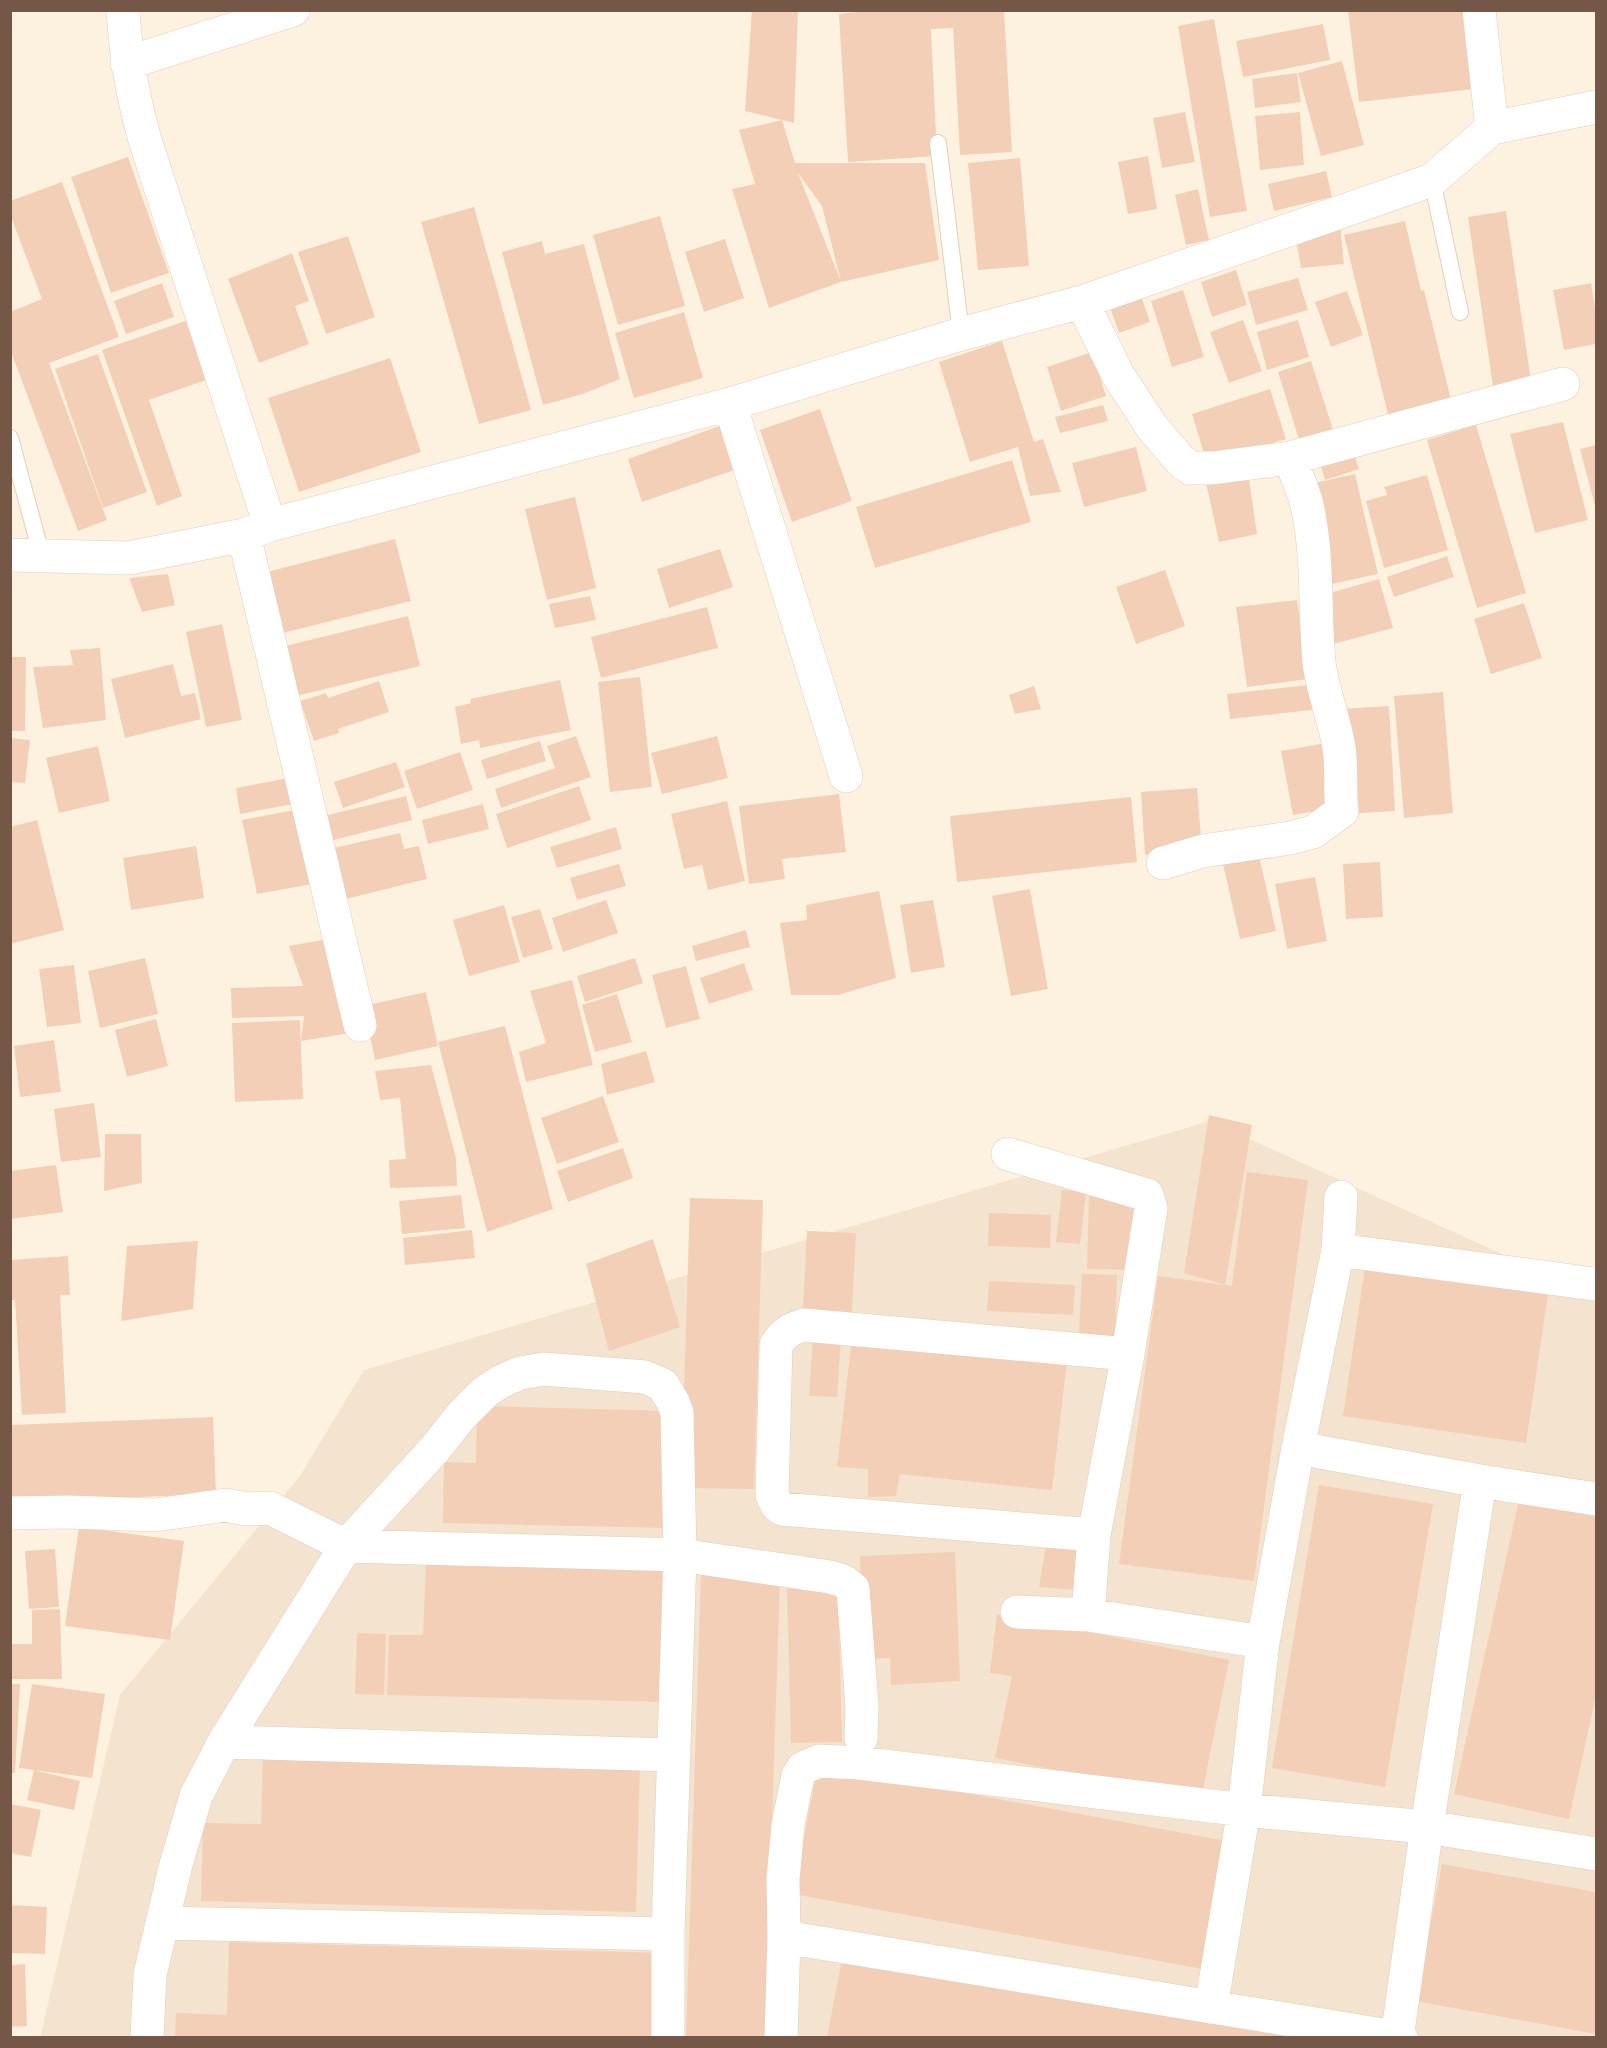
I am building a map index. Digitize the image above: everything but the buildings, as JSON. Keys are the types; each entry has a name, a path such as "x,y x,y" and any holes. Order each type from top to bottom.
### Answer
{"street":[{"path":"123,10 127,63 145,140 257,530 360,1025"},
{"path":"127,63 293,10"},
{"path":"1479,10 1492,128"},
{"path":"26,556 129,558 257,530 730,404 961,334 1082,302 1432,180 1492,128 1596,107"},
{"path":"1082,302 1118,375 1152,427 1180,460 1190,468 1212,468 1290,458 1563,384"},
{"path":"730,404 846,776"},
{"path":"1163,863 1203,851 1290,838 1313,832 1342,811 1340,794 1342,775 1338,743 1319,661 1315,564 1311,534 1306,501 1290,458"},
{"path":"1008,1154 1147,1195 1151,1208 1128,1354 1094,1535 1088,1615"},
{"path":"1211,2007 1244,1810 1263,1642 1298,1448 1338,1250 1341,1197"},
{"path":"1338,1250 1594,1284"},
{"path":"1094,1535 782,1509 772,1495 776,1345 792,1328 804,1325 1128,1354"},
{"path":"147,2037 150,1975 162,1923 196,1796 224,1742 346,1546 485,1392 519,1372 544,1369 645,1377 663,1385 677,1413 680,1555 668,1934 668,2037"},
{"path":"1298,1448 1480,1481 1596,1499"},
{"path":"784,1937 1398,2037 1427,1827 1480,1481"},
{"path":"10,1512 155,1515 226,1505 246,1509 270,1508 346,1546 680,1555 830,1577 843,1581 853,1589 862,1706 861,1738"},
{"path":"1017,1612 1088,1615 1263,1642"},
{"path":"224,1742 674,1755"},
{"path":"781,2037 783,1880 788,1825 798,1776 803,1768 819,1761 859,1763 1244,1810 1427,1827 1596,1854"},
{"path":"162,1923 668,1934"}],"lane":[{"path":"938,143 961,334"},
{"path":"1432,180 1460,312"},
{"path":"10,438 26,556"}],"shaded area":[{"path":"1210,1121 1596,1297 1596,2037 40,2038 120,1695 300,1476 364,1370"}]}
